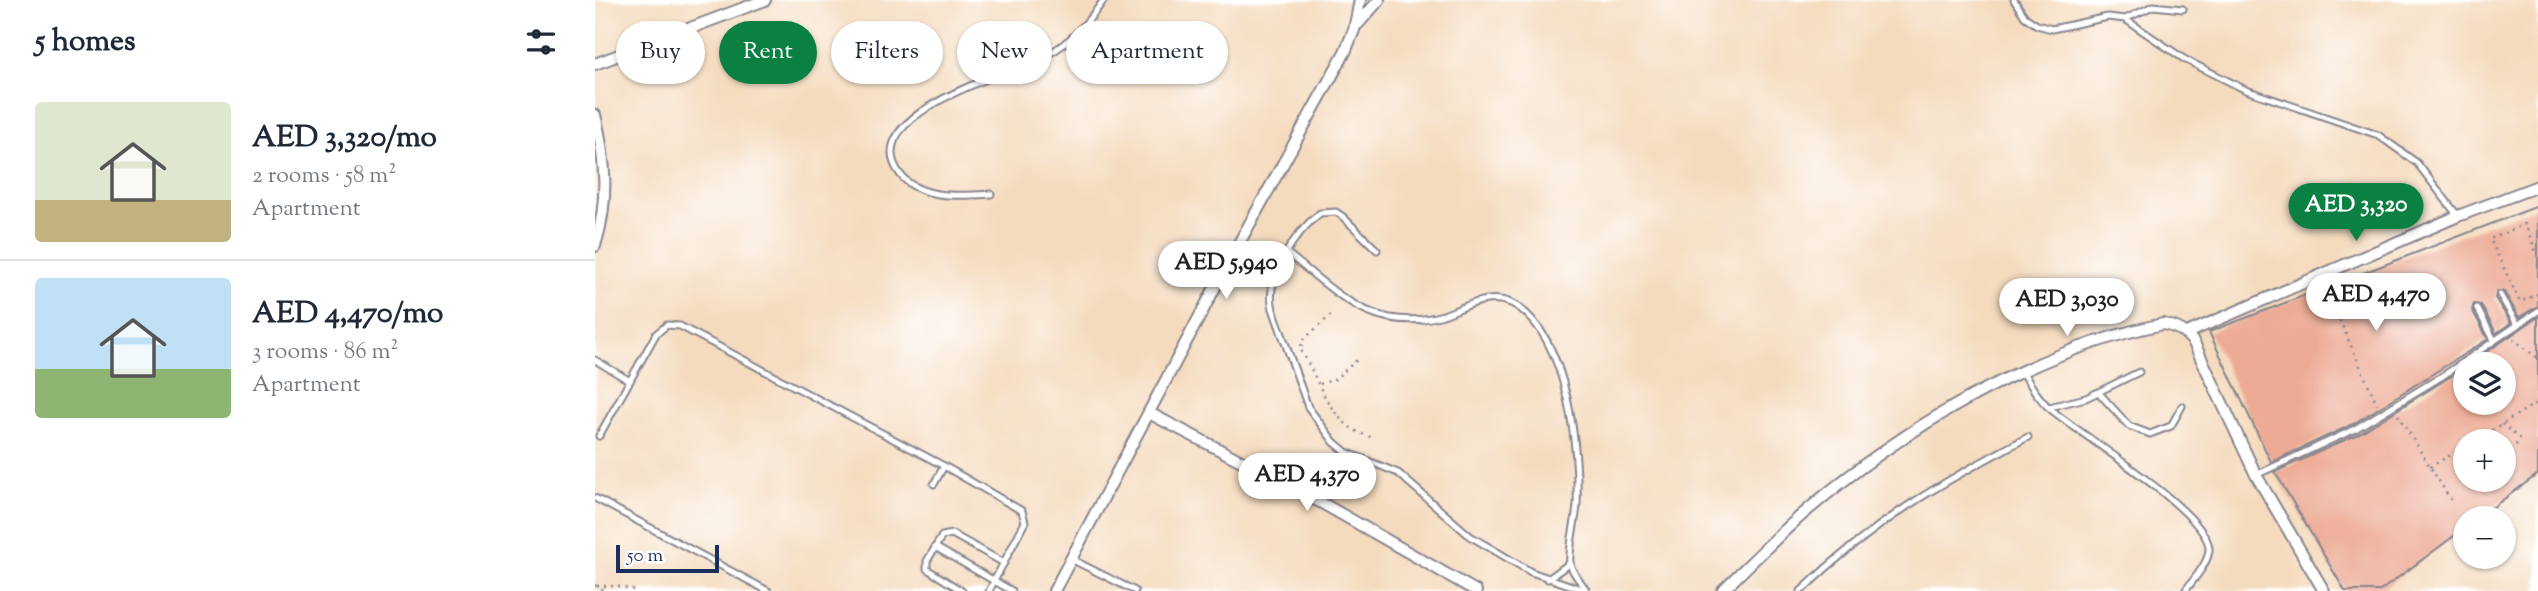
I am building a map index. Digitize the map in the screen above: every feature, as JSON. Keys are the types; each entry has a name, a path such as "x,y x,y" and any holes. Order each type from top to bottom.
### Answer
{"street":[{"path":"595,64 765,0"},
{"path":"1354,30 1360,0"},
{"path":"1054,591 1354,30 1379,0"},
{"path":"595,115 606,178 605,203 595,246"},
{"path":"2187,333 2458,216 2538,186"},
{"path":"1722,591 1802,514 1862,466 1964,402 2024,372 2150,327 2175,326 2187,333 2256,475 2324,591"},
{"path":"1149,413 1290,486 1476,591"}],"lane":[{"path":"991,194 948,195 926,191 907,181 899,173 892,151 898,130 916,115 945,98 1049,54 1070,39 1104,0"},
{"path":"2014,0 2025,17 2037,25 2052,29 2108,17 2125,19 2184,59 2246,90 2344,121 2378,135 2417,163 2458,216"},
{"path":"2125,19 2153,6 2183,9"},
{"path":"1377,250 1342,216 1328,211 1307,224 1269,290 1273,309 1308,407 1333,442 1346,452 1398,473 1470,536 1548,579 1587,591"},
{"path":"1288,254 1352,304 1389,318 1424,319 1488,299 1517,306 1529,316 1548,347 1562,381 1571,416 1577,475 1570,563 1587,591"},
{"path":"1228,263 1272,285"},
{"path":"2500,295 2517,324"},
{"path":"2477,308 2494,340"},
{"path":"2256,475 2310,452 2381,414 2538,311"},
{"path":"599,436 661,329 680,326 944,466 1022,511 1025,522 989,591"},
{"path":"595,360 630,381"},
{"path":"2024,372 2049,407 2167,496 2207,535 2209,550 2205,561 2185,591"},
{"path":"2049,407 2099,393 2139,372"},
{"path":"2099,393 2129,426 2150,434 2171,426 2182,406"},
{"path":"1801,591 1840,554 1900,508 2028,438"},
{"path":"934,484 944,466"},
{"path":"595,498 768,591"},
{"path":"962,591 927,569 927,561 942,536 952,534 1004,564"},
{"path":"935,547 1012,591"},
{"path":"1071,559 1135,591"},
{"path":"1548,579 1570,563"}],"path":[{"path":"2538,257 2525,224 2490,239 2520,302 2538,294"},
{"path":"2331,301 2381,414"},
{"path":"1331,314 1305,337 1300,346 1334,415 1345,426 1374,438"},
{"path":"2504,334 2538,358"},
{"path":"1319,384 1335,379 1359,359"},
{"path":"2494,429 2538,402"},
{"path":"2393,406 2452,502"},
{"path":"2502,424 2508,429"},
{"path":"2430,467 2453,454"},
{"path":"596,586 604,591"},
{"path":"596,586 615,586 638,591"}],"building":[{"path":"2538,206 2538,306 2519,317 2504,292 2497,291 2495,298 2511,323 2496,333 2481,305 2474,304 2472,310 2488,339 2467,352 2453,352 2453,361 2353,424 2271,462 2209,332"},
{"path":"2538,317 2538,474 2516,490 2516,429 2453,429 2453,492 2513,492 2494,506 2453,506 2453,537 2380,591 2345,591 2275,472 2358,434 2453,375 2453,415 2516,415 2516,352 2487,352"}]}
